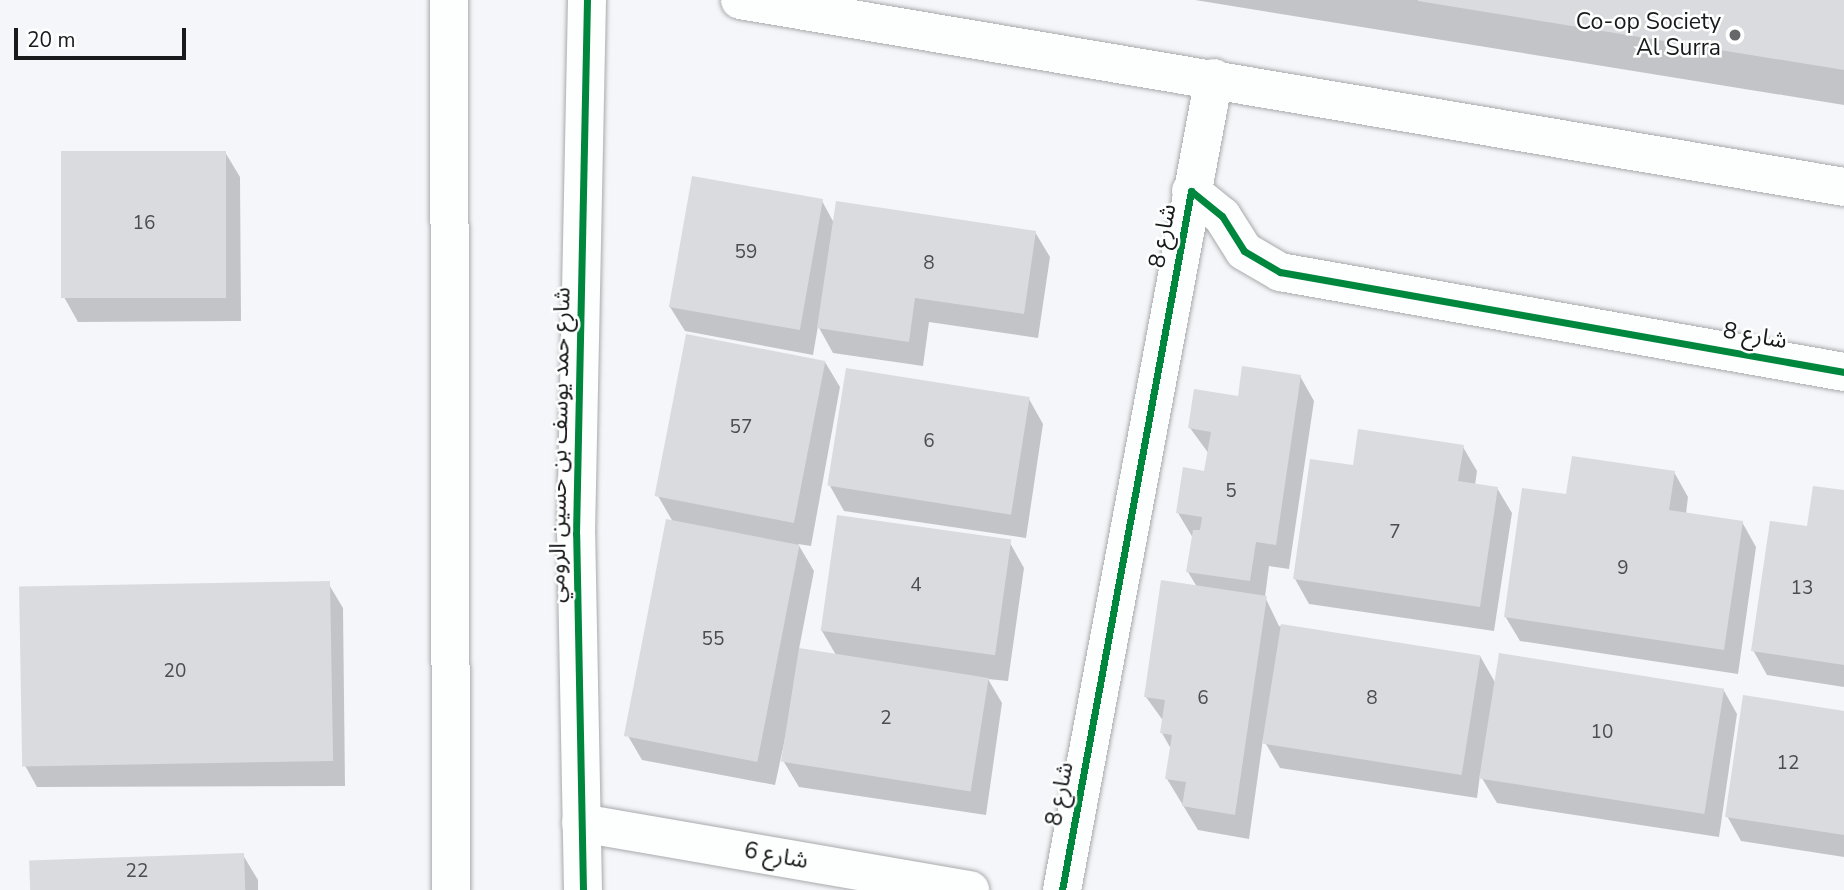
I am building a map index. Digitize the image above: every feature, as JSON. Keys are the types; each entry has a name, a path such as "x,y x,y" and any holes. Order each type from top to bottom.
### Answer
{"street":[{"path":"449,0 451,890"},
{"name":"شارع حمد يوسف بن حسين الرومي","path":"583,890 576,534 587,0"},
{"path":"740,0 1214,78 1844,187"},
{"path":"1191,191 1214,78"},
{"name":"شارع 8","path":"1062,890 1191,191 1222,216 1244,251 1280,272 1844,372"},
{"name":"شارع 6","path":"581,823 970,890"}],"building":[{"name":"Co-op Society Al Surra","path":"1418,0 1844,0 1844,70 1418,1"},
{"path":"61,151 226,151 226,298 61,298"},
{"path":"692,176 823,199 800,330 669,307"},
{"path":"836,201 1036,231 1024,314 915,298 909,342 817,328"},
{"path":"686,334 825,361 794,523 655,496"},
{"path":"1242,366 1301,375 1276,545 1256,542 1250,581 1186,572 1193,530 1200,530 1202,517 1176,513 1183,467 1204,471 1211,432 1188,428 1194,389 1238,396"},
{"path":"846,368 1030,397 1011,515 827,486"},
{"path":"1358,429 1464,445 1458,481 1498,487 1480,607 1293,579 1310,459 1353,465"},
{"path":"1572,456 1675,471 1669,510 1743,521 1724,650 1504,617 1522,488 1566,494"},
{"path":"1813,486 1844,490 1844,665 1751,651 1770,521 1807,526"},
{"path":"837,515 1011,539 995,655 821,631"},
{"path":"666,519 800,545 757,762 624,736"},
{"path":"1161,580 1267,596 1235,815 1182,806 1186,782 1165,779 1172,735 1160,733 1165,700 1144,697"},
{"path":"330,581 333,761 22,766 19,586"},
{"path":"1281,624 1481,656 1462,775 1262,744"},
{"path":"799,648 989,678 971,792 781,762"},
{"path":"1499,653 1724,689 1704,814 1479,778"},
{"path":"1743,695 1844,711 1844,835 1725,817"},
{"path":"244,853 245,890 30,890 29,861"}],"cycle path":[{"path":"583,890 576,534 587,0"},
{"path":"1062,890 1191,191 1222,216 1244,251 1280,272 1844,372"}],"place":[{"name":"Co-op Society Al Surra","path":"1735,35"}]}
